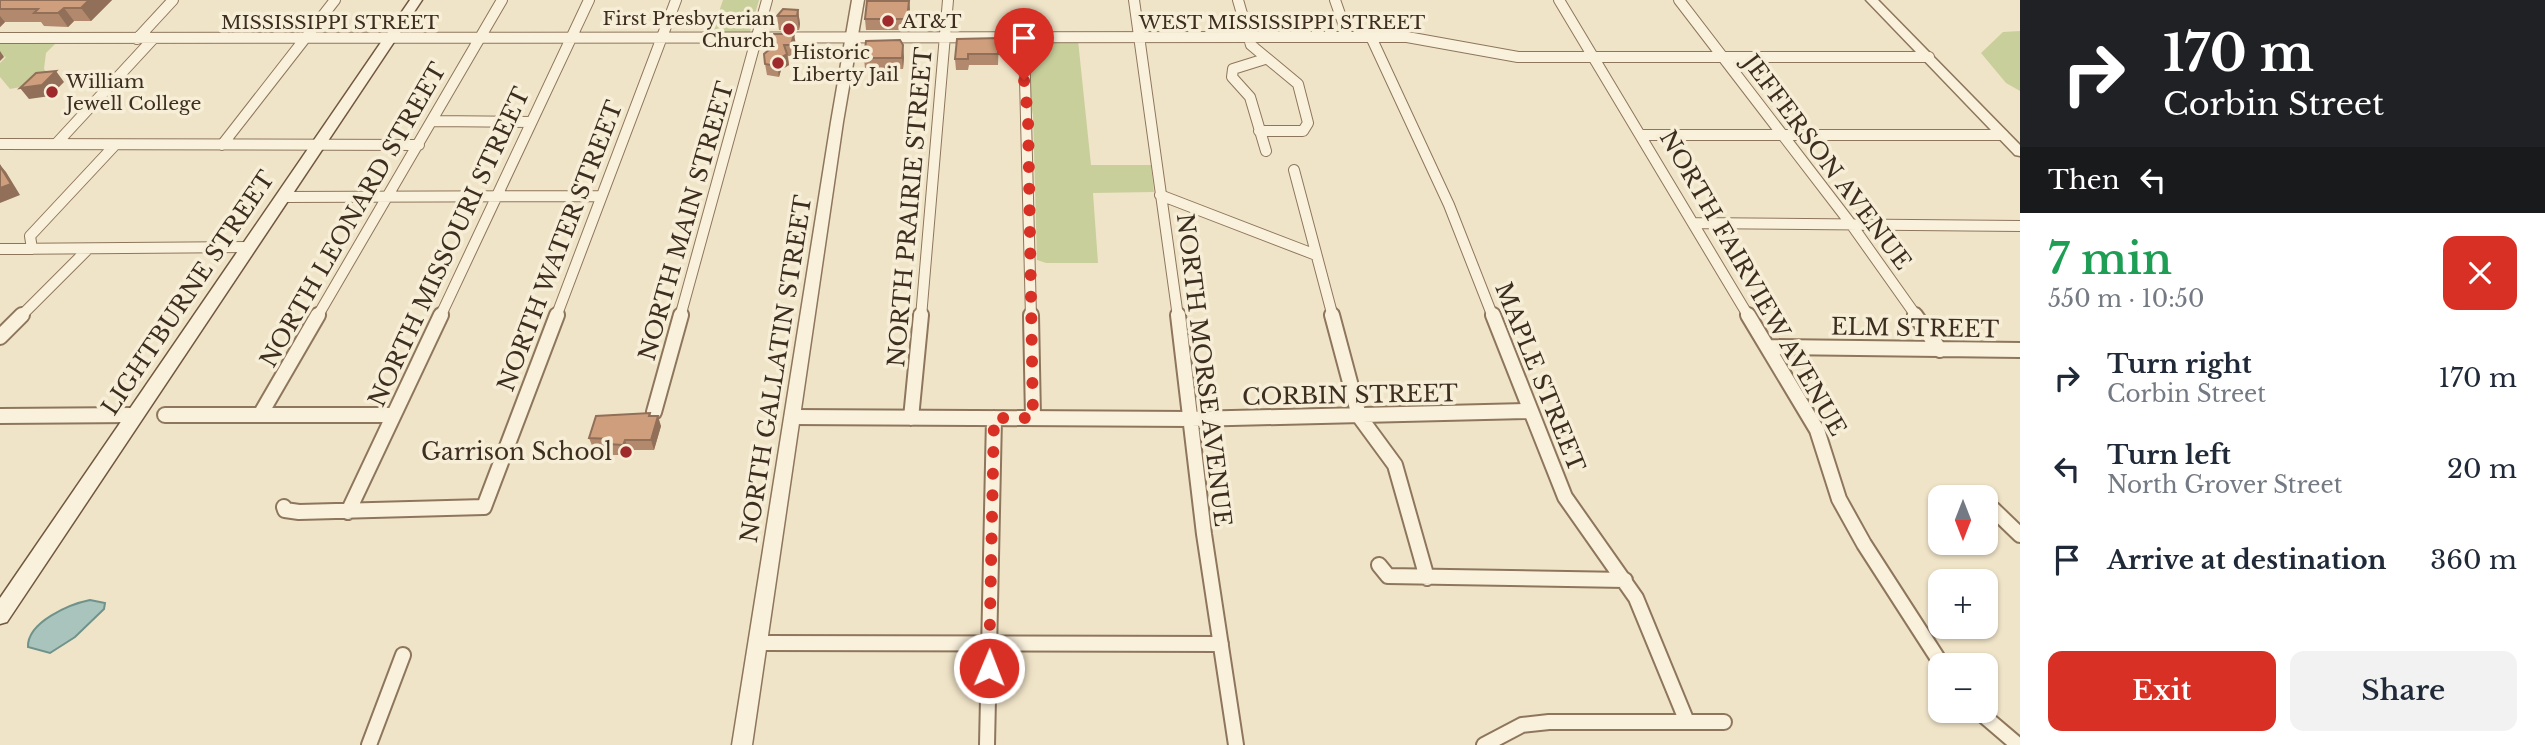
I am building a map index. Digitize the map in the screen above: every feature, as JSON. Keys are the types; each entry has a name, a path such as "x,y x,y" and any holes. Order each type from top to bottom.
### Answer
{"main road":[{"name":"LIGHTBURNE STREET","path":"0,615 416,0"}],"street":[{"path":"137,39 173,0"},
{"path":"222,145 335,0"},
{"name":"NORTH LEONARD STREET","path":"260,415 502,0"},
{"name":"NORTH MISSOURI STREET","path":"348,512 589,0"},
{"name":"NORTH WATER STREET","path":"348,512 484,507 676,0"},
{"name":"NORTH MAIN STREET","path":"654,412 759,38 767,0"},
{"name":"NORTH GALLATIN STREET","path":"742,745 858,0"},
{"name":"NORTH PRAIRIE STREET","path":"911,418 931,221 948,0"},
{"name":"NORTH MORSE AVENUE","path":"1134,0 1236,745"},
{"path":"1238,0 1248,37 1265,59 1298,84 1308,123 1303,131 1259,131"},
{"path":"1335,0 1348,37"},
{"name":"NORTH FAIRVIEW AVENUE","path":"1559,0 1821,438 1839,499 1864,544 1934,653"},
{"name":"JEFFERSON AVENUE","path":"1679,0 1780,135 1851,224 1940,350"},
{"path":"1872,0 2020,152"},
{"name":"WEST MISSISSIPPI STREET","path":"661,38 1371,37 1442,41 1508,57 1929,57"},
{"name":"MAPLE STREET","path":"1371,37 1449,205 1575,515 1625,580 1687,722"},
{"name":"MISSISSIPPI STREET","path":"0,38 661,38"},
{"path":"56,144 153,39"},
{"path":"1024,39 1033,418"},
{"path":"1265,59 1233,69 1232,77 1250,97 1266,151"},
{"path":"433,121 531,122"},
{"path":"1640,135 2003,135"},
{"path":"0,144 419,145"},
{"path":"32,249 30,236 114,145"},
{"path":"1294,170 1359,416 1395,465 1427,578"},
{"path":"1160,195 1316,255"},
{"path":"283,197 601,196"},
{"path":"1693,223 2020,226"},
{"path":"0,249 249,247"},
{"path":"0,337 88,249"},
{"name":"ELM STREET","path":"1768,348 2020,350"},
{"name":"CORBIN STREET","path":"792,417 1191,419 1531,411"},
{"path":"0,416 134,415"},
{"path":"165,415 392,415"},
{"path":"987,745 994,418"},
{"path":"284,507 285,510 299,512 348,512"},
{"path":"1998,514 2020,535"},
{"path":"1379,565 1388,576 1625,580"},
{"path":"757,643 1221,644"},
{"path":"369,745 404,655"},
{"path":"1484,745 1522,725 1549,722 1724,722"},
{"path":"1992,723 2018,745"}],"green space":[{"path":"723,0 759,0 749,35 711,35"},
{"path":"2020,31 2020,91 2006,83 1981,53 2003,32"},
{"path":"1032,40 1078,40 1091,165 1151,165 1154,192 1093,193 1098,263 1046,263 1037,260 1033,115 1029,96 1029,45"},
{"path":"0,42 56,43 46,53 44,69 49,75 37,84 10,89 0,77 0,63 6,57 0,55"}],"water":[{"path":"90,600 105,603 104,609 75,637 50,653 28,647 34,630 42,622 61,610"}],"building":[{"path":"0,0 89,0 81,8 64,8 58,13 34,13 38,9 0,9"},
{"path":"867,1 909,1 907,19 865,19"},
{"path":"783,9 798,10 797,16 777,16"},
{"path":"774,34 794,34 791,45 784,45 787,54 779,59 777,66 765,64 764,54 770,49"},
{"path":"999,38 998,54 968,54 968,59 955,59 957,39"},
{"path":"900,40 903,45 902,58 864,58 866,41"},
{"path":"56,71 42,85 20,88 36,73"},
{"path":"0,166 11,184 0,188"},
{"path":"650,413 649,416 658,416 651,440 625,440 623,445 608,444 610,439 589,438 596,416"}],"place":[{"name":"AT&T","path":"888,21"},
{"name":"First Presbyterian Church","path":"789,29"},
{"name":"Historic Liberty Jail","path":"778,63"},
{"name":"William Jewell College","path":"52,92"},
{"name":"Garrison School","path":"626,452"}],"route":[{"path":"989,668 994,418 1033,418 1028,116 1024,80"}]}
